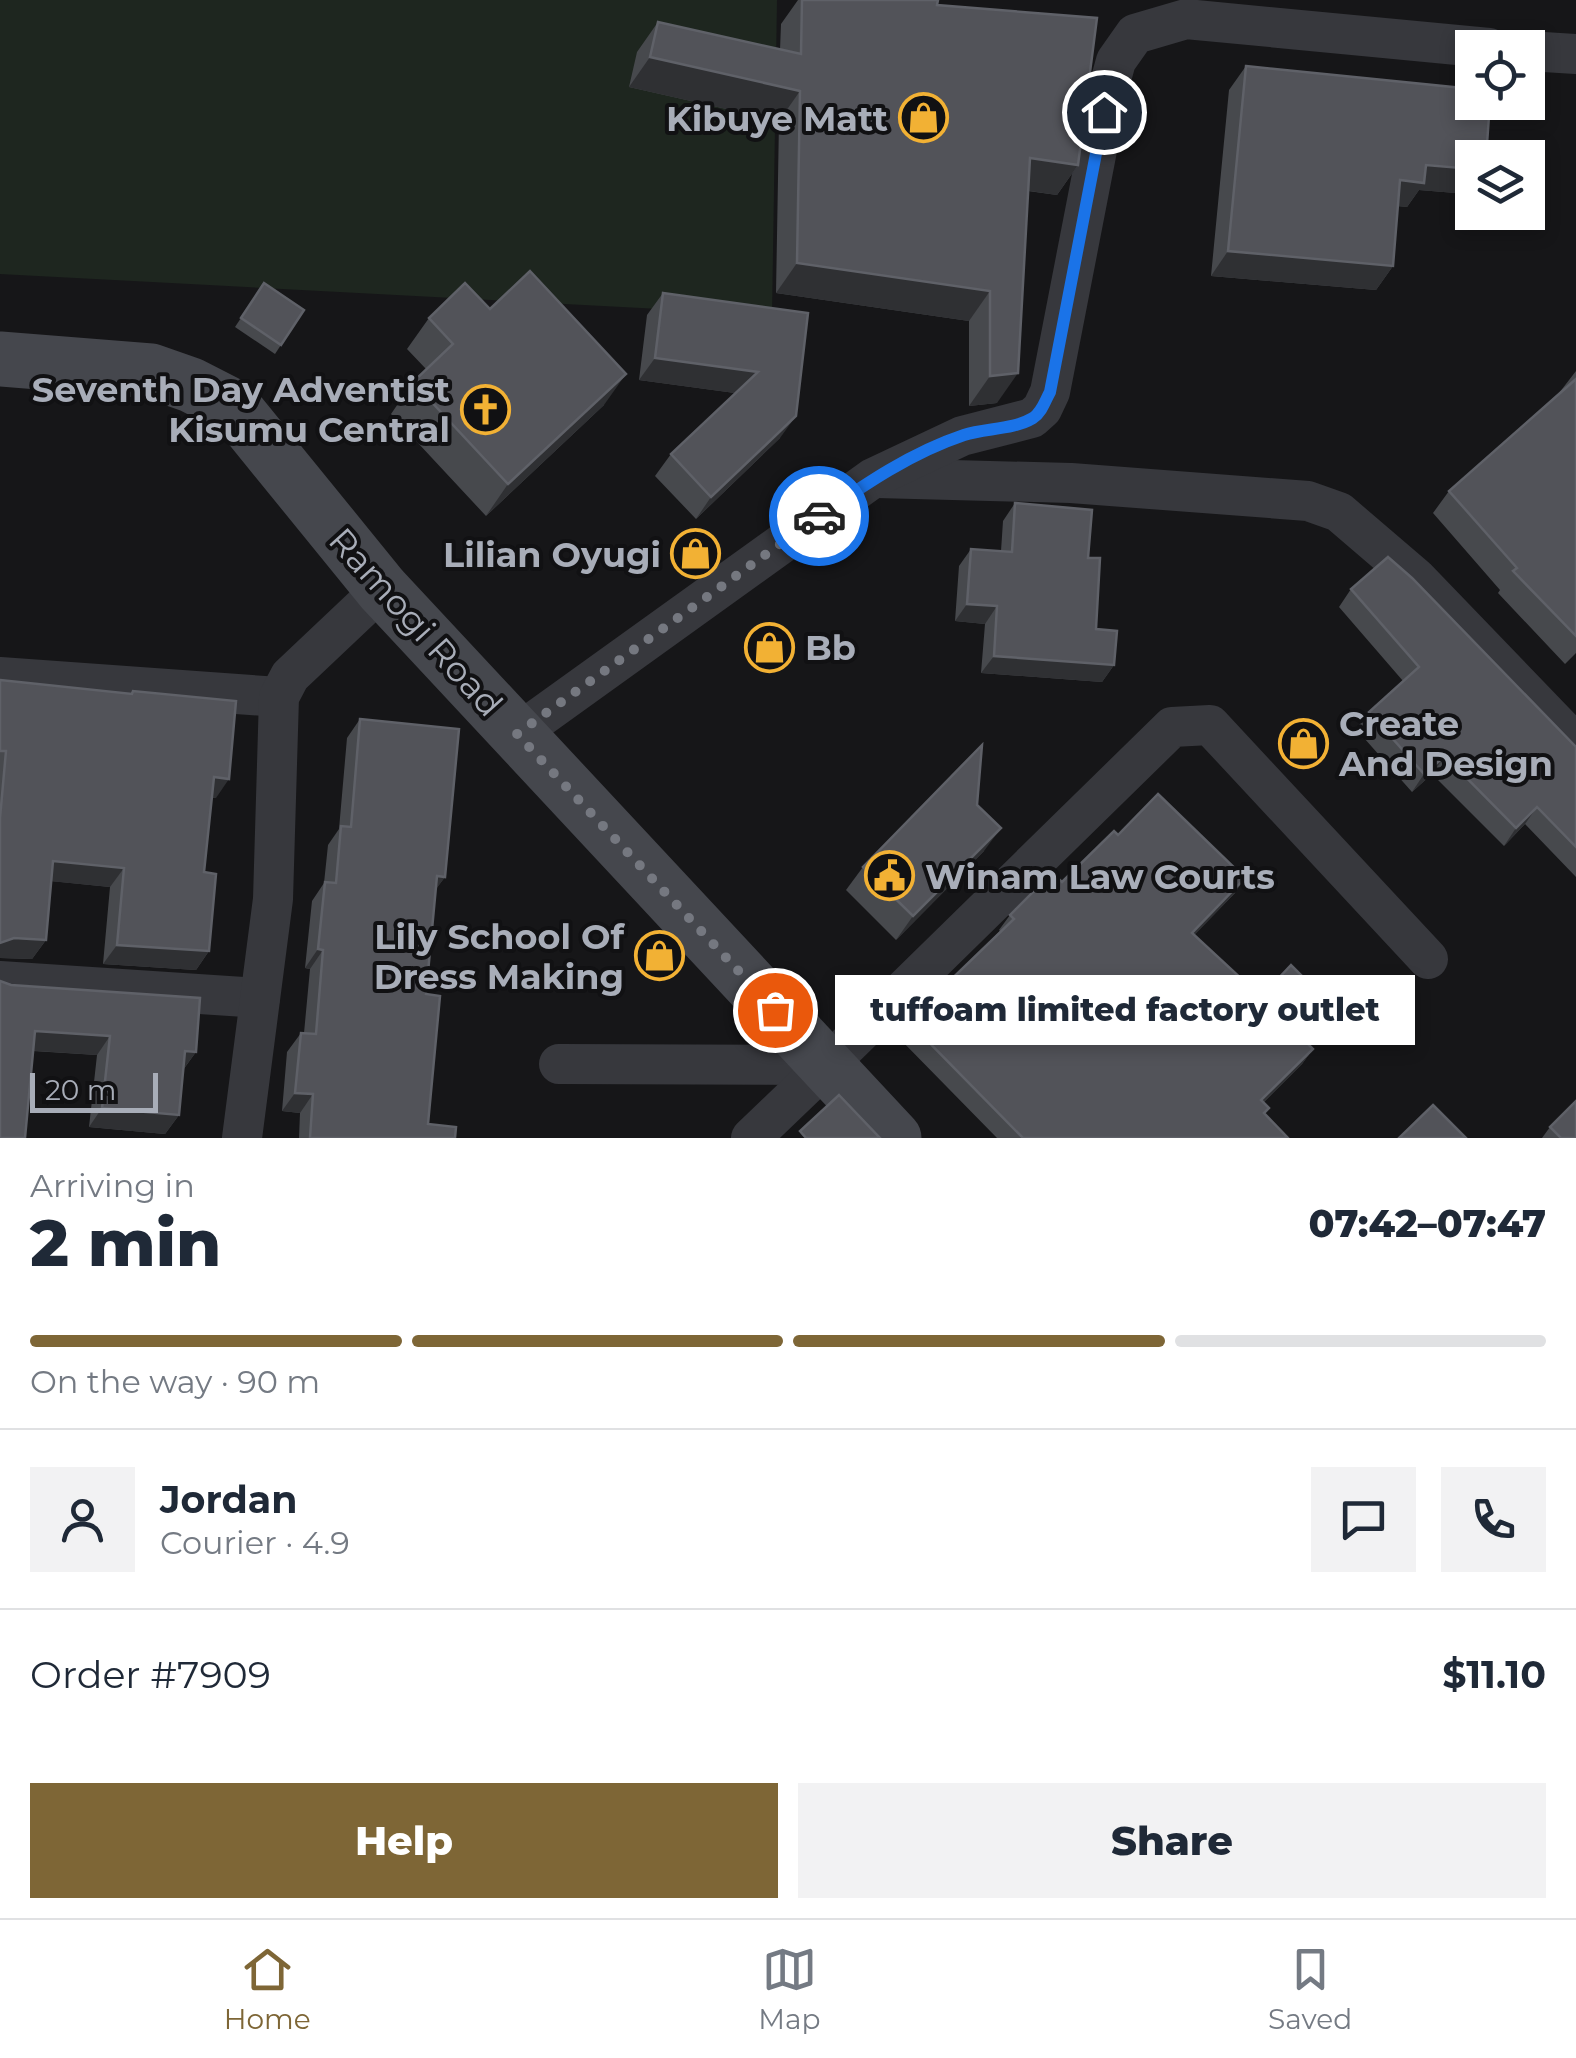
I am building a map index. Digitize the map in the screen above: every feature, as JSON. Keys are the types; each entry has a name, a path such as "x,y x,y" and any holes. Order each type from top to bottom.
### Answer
{"street":[{"path":"517,734 874,478 962,436 1018,424 1042,409 1050,392 1110,82 1116,61 1135,34 1186,20 1455,45"},
{"path":"1545,51 1576,54"},
{"name":"Ramogi Road","path":"0,359 151,371 192,385 234,408 382,589 894,1138"},
{"path":"874,478 1072,482 1308,500 1326,506 1339,512 1416,578 1576,744"},
{"path":"242,1138 273,899 279,697 290,676 382,589"},
{"path":"0,677 279,697"},
{"path":"751,1138 1172,726 1210,724 1428,958"},
{"path":"0,981 260,998"},
{"path":"559,1064 827,1065"}],"shaded area":[{"path":"0,0 777,0 772,315 0,274"}],"building":[{"name":"Kibuye Matt","path":"802,0 938,0 937,5 1097,18 1078,165 1030,158 1018,373 990,376 990,291 797,263 800,91 650,57 658,22 801,54"},
{"path":"1246,66 1455,87 1455,120 1489,120 1487,140 1455,140 1455,168 1426,165 1424,183 1400,180 1393,266 1228,251"},
{"path":"530,271 626,374 508,484 413,382 453,344 429,318 465,283 490,309"},
{"path":"264,283 304,310 281,345 241,318"},
{"path":"663,293 808,313 796,416 711,497 671,454 758,372 655,358"},
{"path":"1576,379 1576,636 1513,571 1517,568 1449,491"},
{"path":"1015,503 1092,510 1088,558 1100,558 1096,629 1117,631 1114,665 994,656 997,606 967,604 971,549 1012,552"},
{"path":"1388,557 1576,747 1576,847 1537,807 1516,828 1445,756 1424,774 1369,712 1419,667 1351,589"},
{"path":"0,680 236,701 229,779 214,777 204,872 216,874 209,951 117,945 124,868 53,861 46,940 14,938 0,943 0,818 6,751 0,751"},
{"path":"360,719 459,729 445,877 437,876 426,994 440,996 428,1124 456,1127 455,1138 310,1138 313,1094 295,1093 301,1033 316,1034 323,950 318,949 325,882 336,883 341,826 351,827"},
{"path":"982,745 977,805 1001,828 913,916 863,867"},
{"path":"1158,794 1245,878 1192,933 1261,997 1291,965 1328,1002 1297,1033 1313,1049 1261,1100 1269,1108 1264,1113 1288,1138 1023,1138 908,1021 1014,919 1010,915 1052,873 1062,882 1114,831 1118,835"},
{"path":"0,981 11,985 200,998 196,1052 185,1051 179,1115 102,1108 110,1036 35,1031 25,1138 0,1138"},
{"path":"839,1095 880,1138 806,1138 800,1131"},
{"path":"1576,1101 1576,1138 1561,1138 1550,1127"},
{"path":"1433,1105 1466,1138 1399,1138"}],"way so far":[{"path":"775,1010 517,734 819,516"}],"place":[{"name":"Kibuye Matt","path":"923,118"},
{"name":"Seventh Day Adventist Kisumu Central","path":"485,409"},
{"name":"Lilian Oyugi","path":"696,554"},
{"name":"Bb","path":"770,647"},
{"name":"Create And Design","path":"1304,743"},
{"name":"Winam Law Courts","path":"890,876"},
{"name":"Lily School Of Dress Making","path":"659,956"},
{"name":"tuffoam limited factory outlet","path":"775,1010"}],"route":[{"path":"819,516 874,478 929,450 962,436 1018,424 1042,409 1050,392 1104,112"}]}
